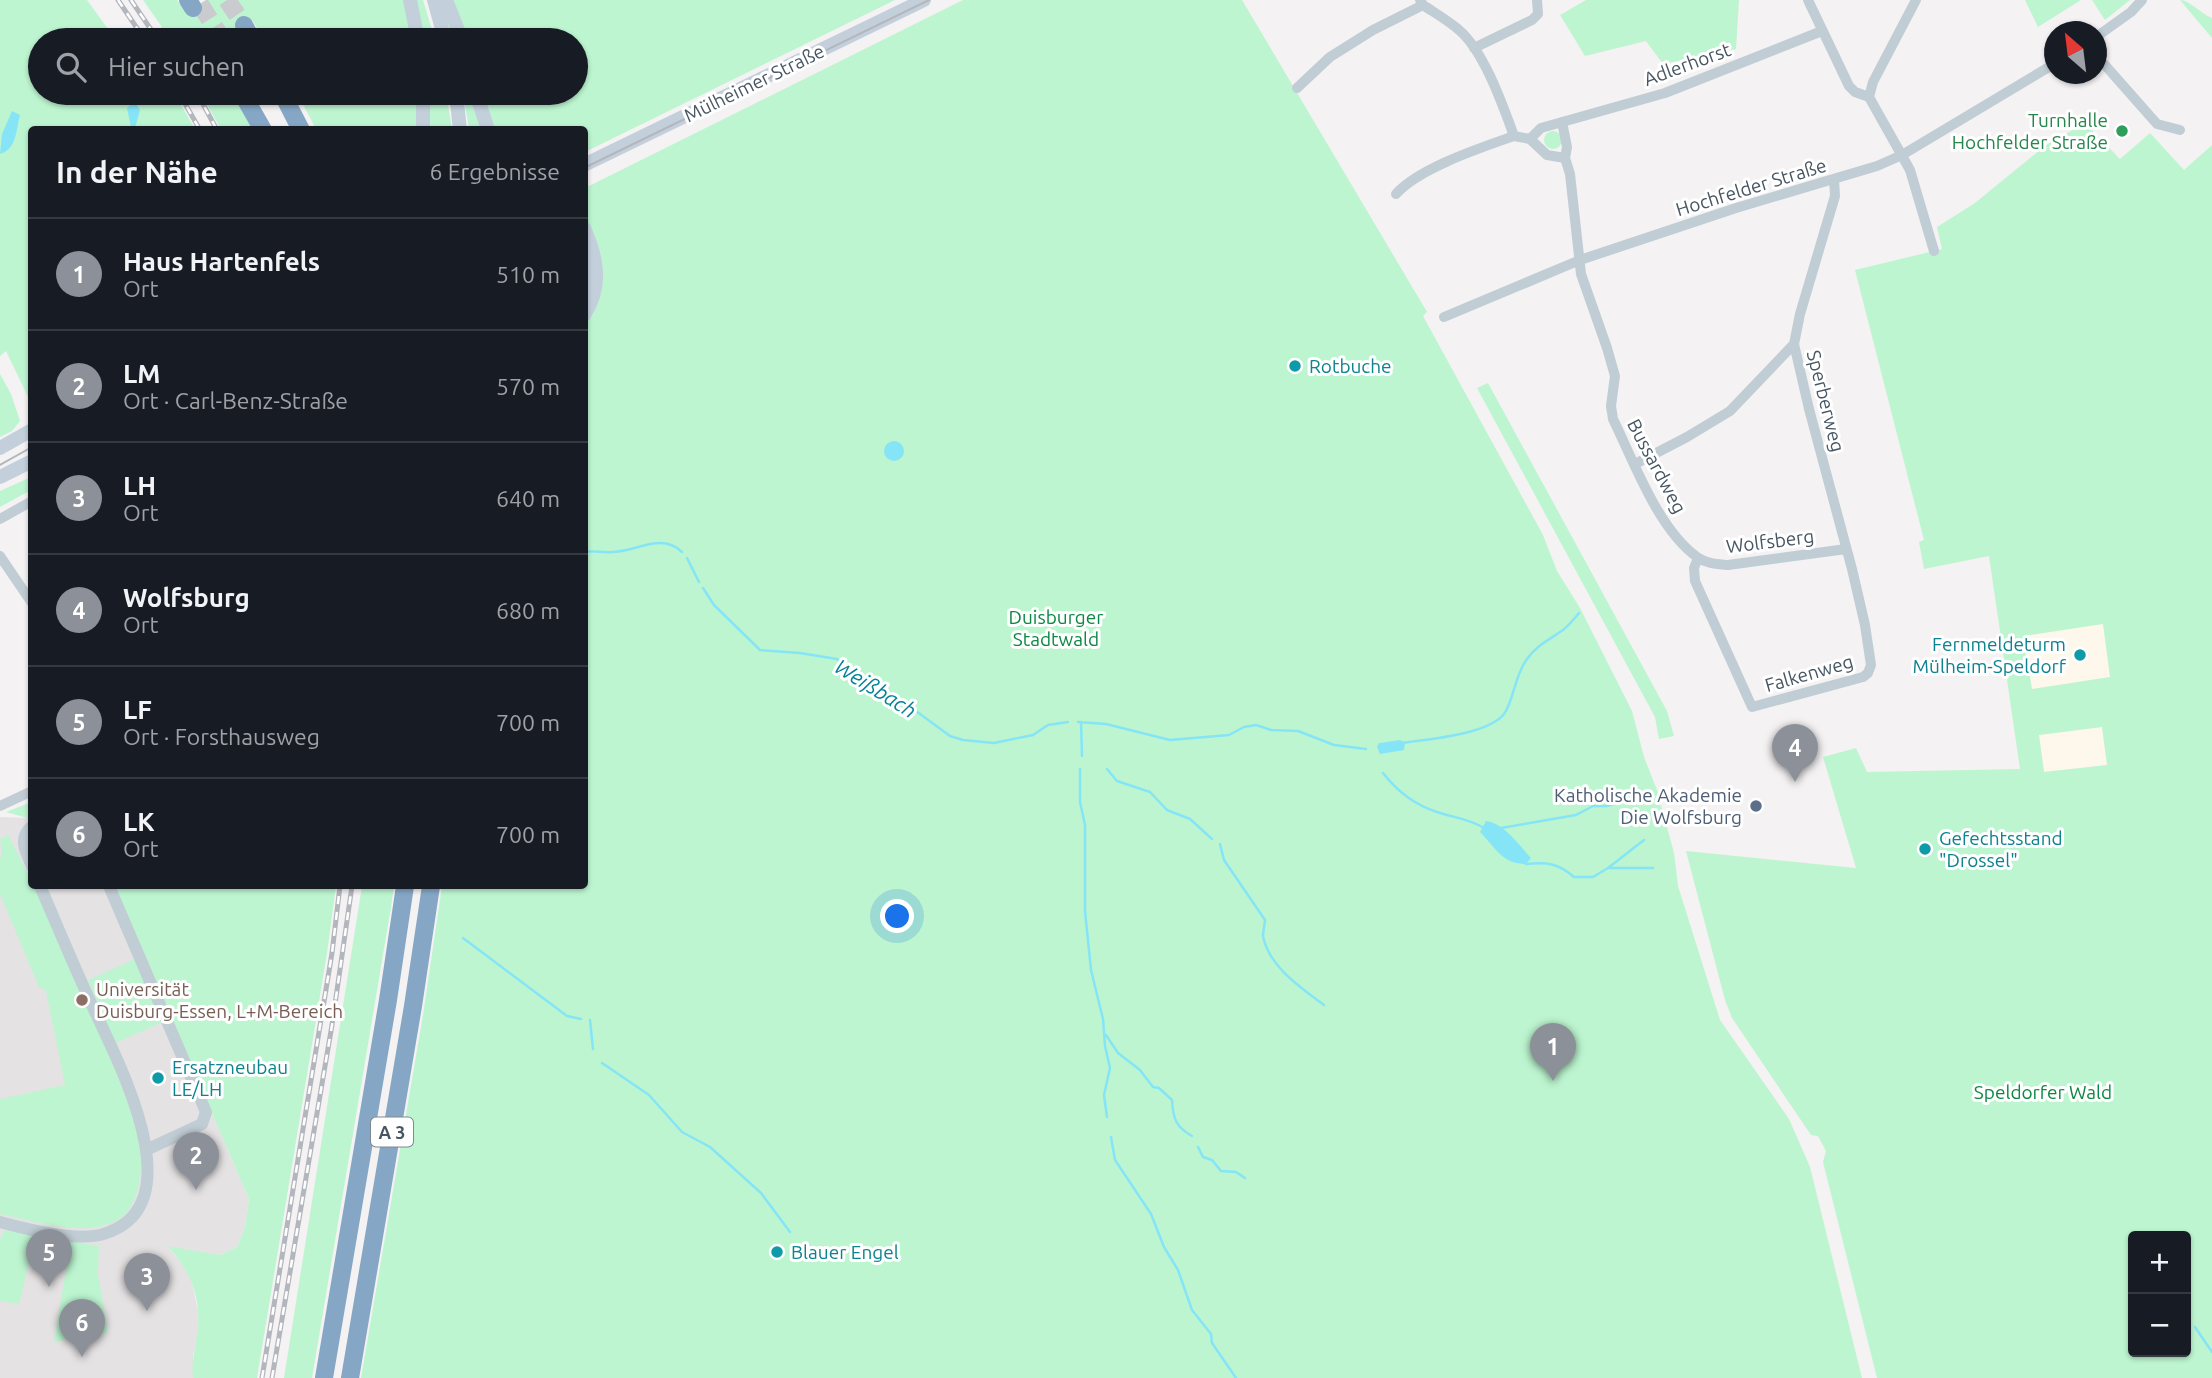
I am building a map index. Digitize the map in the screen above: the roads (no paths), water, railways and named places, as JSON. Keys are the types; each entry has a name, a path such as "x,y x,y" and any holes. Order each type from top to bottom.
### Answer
{"highway":[{"path":"249,105 261,126"},
{"path":"259,105 271,126"},
{"path":"288,105 299,126"},
{"name":"A 3","path":"324,1378 405,889"},
{"name":"A 3","path":"350,1378 431,889"}],"main road":[{"path":"410,0 416,28"},
{"path":"434,0 442,28"},
{"path":"446,0 457,28"},
{"name":"Mülheimer Straße","path":"588,163 924,0"},
{"path":"423,105 423,126"},
{"path":"457,105 460,126"},
{"path":"480,105 487,126"},
{"path":"588,237 595,254 597,272 595,292 588,307"},
{"path":"0,448 28,434"},
{"path":"0,477 28,463"}],"street":[{"path":"1808,0 1849,86 1855,92 1870,97 1910,170 1934,251"},
{"path":"1870,97 1874,82 1916,0"},
{"path":"2107,29 2131,12 2142,0"},
{"path":"1297,88 1330,57 1422,2 1461,31 1474,48 1497,89 1514,136"},
{"path":"1474,48 1532,20 1538,14 1538,2"},
{"name":"Adlerhorst","path":"1530,139 1541,128 1665,93 1822,31"},
{"path":"2107,67 2157,124 2180,130"},
{"name":"Hochfelder Straße","path":"1444,317 1580,260 1774,196 1877,166 1902,155 2044,70"},
{"name":"Bussardweg","path":"1562,122 1581,274 1615,376 1611,406 1613,419 1670,528 1698,558"},
{"path":"1396,194 1405,184 1445,163 1514,136 1530,139 1547,155 1565,158"},
{"name":"Sperberweg","path":"1835,179 1835,196 1800,314 1794,344 1846,549"},
{"path":"1635,464 1730,411 1794,344"},
{"path":"0,520 28,503"},
{"name":"Wolfsberg","path":"1698,558 1709,563 1728,565 1846,549"},
{"name":"Falkenweg","path":"1698,558 1695,581 1752,707 1863,677 1868,673 1871,665 1865,625 1846,549"},
{"path":"0,556 28,597"},
{"path":"0,806 28,793"},
{"path":"28,829 23,841 28,855"},
{"path":"0,1222 88,1236 114,1229 132,1216 144,1196 147,1175 146,1150 136,1107 41,889"},
{"path":"110,889 206,1112 202,1124 146,1150"}],"water":[{"path":"137,105 140,110 136,126 131,126 127,108"},
{"path":"12,111 20,115 15,138 10,148 0,154 2,134"},
{"path":"894,441 901,444 904,451 901,458 894,461 887,458 884,451 887,444"},
{"path":"1400,740 1405,743 1404,750 1380,754 1377,747 1379,743"},
{"path":"1486,821 1505,830 1516,841 1531,858 1526,864 1511,861 1495,849 1480,832"}],"waterway":[{"name":"Weißbach","path":"588,552 621,551 657,543 674,546 682,552"},
{"name":"Weißbach","path":"687,558 699,582"},
{"name":"Weißbach","path":"703,588 714,605 760,650 837,659 856,675 916,711 950,736 994,743 1033,735 1048,725 1068,722"},
{"path":"1402,743 1456,735 1496,721 1507,709 1527,659 1579,613"},
{"path":"1078,722 1106,724 1170,740 1229,735 1244,727 1256,725 1271,730 1298,731 1334,745 1366,749"},
{"path":"1081,722 1082,756"},
{"path":"1080,769 1080,802 1085,825 1085,911 1091,970 1103,1019 1110,1068 1104,1095 1107,1117"},
{"path":"1107,769 1117,781 1150,792 1167,810 1190,819 1212,839"},
{"path":"1383,773 1394,786 1421,805 1484,828"},
{"path":"1501,828 1576,815 1593,806 1607,806 1639,796"},
{"path":"1608,868 1644,840"},
{"path":"1220,844 1224,860 1265,920 1263,936 1272,957 1287,976 1324,1005"},
{"path":"1524,862 1552,865 1574,877 1593,877 1608,868 1653,868"},
{"path":"463,938 567,1016 581,1019"},
{"path":"590,1020 593,1049"},
{"path":"1106,1035 1118,1053 1140,1070 1153,1087 1159,1088 1172,1100 1176,1122 1192,1136"},
{"path":"602,1063 649,1095 682,1132 710,1147 761,1193 790,1232"},
{"path":"1111,1137 1115,1160 1151,1214 1164,1247 1178,1270 1192,1310 1211,1334 1212,1343 1236,1378"},
{"path":"1198,1147 1203,1157 1212,1160 1221,1171 1236,1172 1245,1178"},
{"path":"2195,1327 2212,1352"}],"tunnel":[{"path":"227,0 244,25"},
{"path":"200,4 215,28"}],"tram line":[{"path":"588,166 929,0"},
{"path":"0,465 28,449"}],"railway":[{"path":"118,0 137,28"},
{"path":"131,0 150,28"},
{"path":"186,105 198,126"},
{"path":"203,105 215,126"},
{"path":"262,1378 332,953 340,889"},
{"path":"272,1378 332,1025 352,889"}],"place":[{"name":"Turnhalle Hochfelder Straße","path":"2122,131"},
{"name":"Rotbuche","path":"1295,366"},
{"name":"Fernmeldeturm Mülheim-Speldorf","path":"2080,655"},
{"name":"Wolfsburg","path":"1795,782"},
{"name":"Katholische Akademie Die Wolfsburg","path":"1756,806"},
{"name":"Gefechtsstand \"Drossel\"","path":"1925,849"},
{"name":"Universität Duisburg-Essen, L+M-Bereich","path":"82,1000"},
{"name":"Ersatzneubau LE/LH","path":"158,1078"},
{"name":"Haus Hartenfels","path":"1553,1081"},
{"name":"LM","path":"196,1190"},
{"name":"Blauer Engel","path":"777,1252"},
{"name":"LF","path":"49,1287"},
{"name":"LH","path":"147,1311"},
{"name":"LK","path":"82,1357"}],"park label":[{"name":"Duisburger Stadtwald","path":"1056,628"},
{"name":"Speldorfer Wald","path":"2043,1092"}]}
